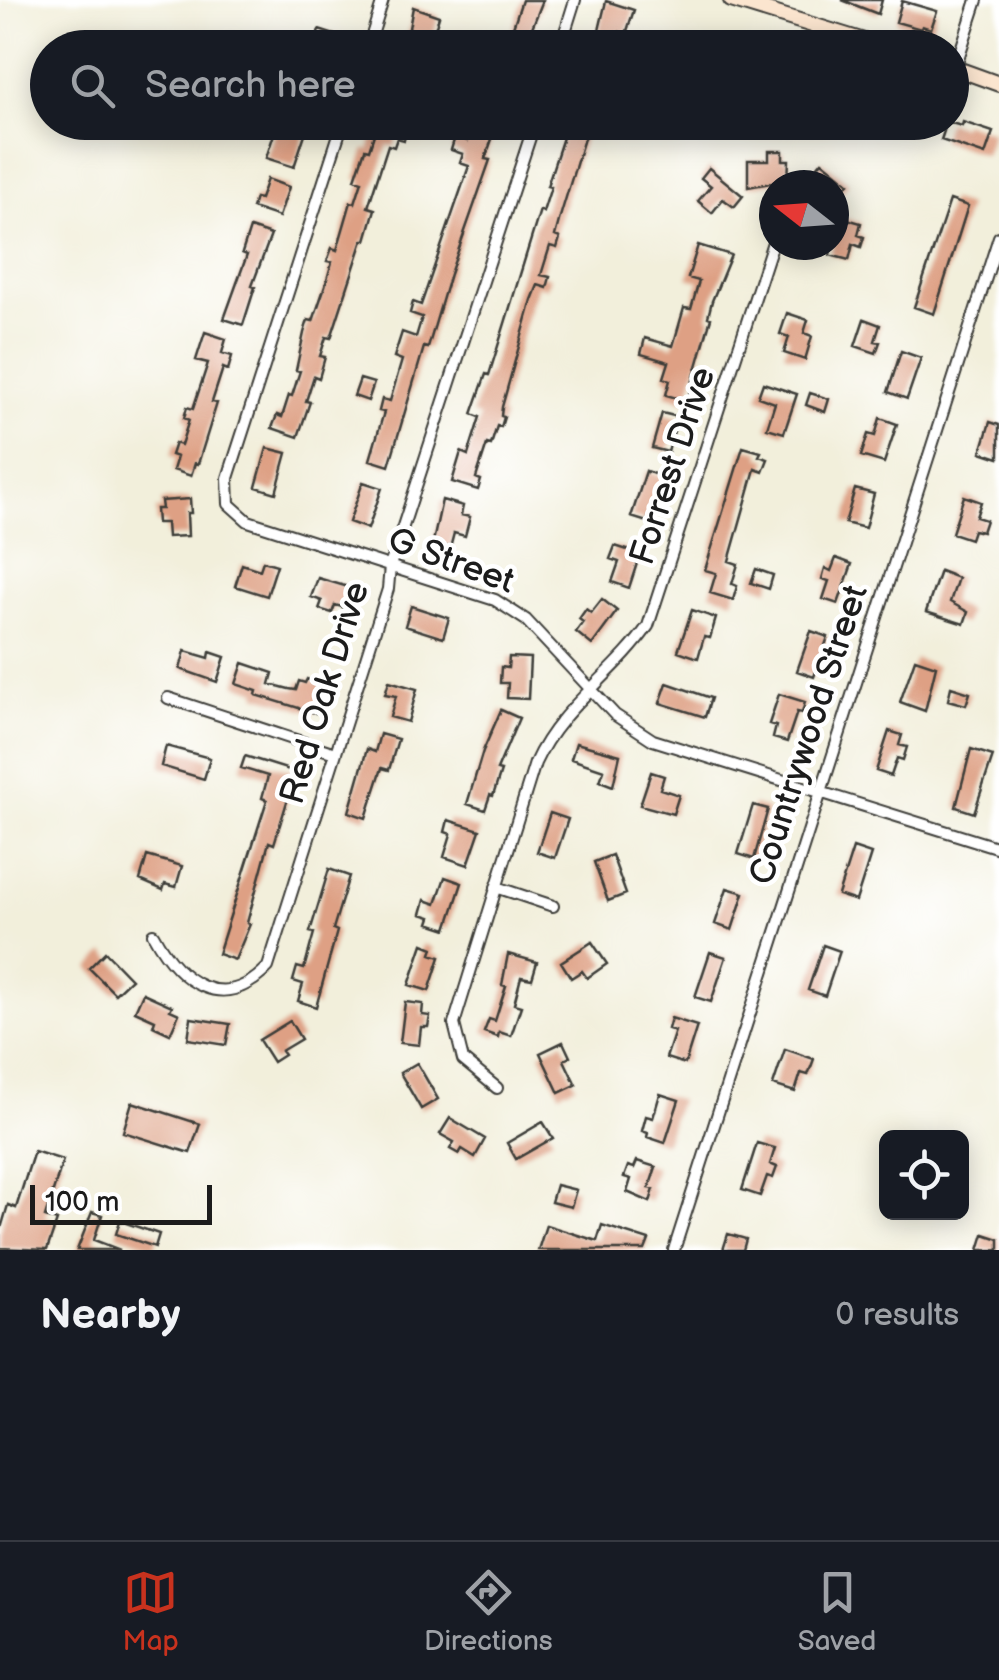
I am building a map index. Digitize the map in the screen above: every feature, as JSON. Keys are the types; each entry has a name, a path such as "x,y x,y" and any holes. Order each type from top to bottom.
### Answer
{"street":[{"path":"374,30 383,0"},
{"path":"566,30 575,0"},
{"path":"731,0 828,30"},
{"path":"967,30 977,0"},
{"path":"969,73 999,84"},
{"name":"G Street","path":"338,140 228,478 229,504 248,521 494,600 526,620 615,715 653,740 999,848"},
{"name":"Red Oak Drive","path":"153,934 165,956 196,983 214,991 234,991 254,982 268,968 388,590 390,566 530,140"},
{"name":"Countrywood Street","path":"674,1250 999,237"},
{"name":"Forrest Drive","path":"497,1088 463,1060 454,1024 496,887 544,744 648,626 767,260"},
{"path":"168,698 336,753"},
{"path":"496,887 553,906"}],"building":[{"path":"522,0 543,0 531,30 512,30"},
{"path":"842,0 882,0 878,14"},
{"path":"606,1 634,10 627,30 599,30"},
{"path":"902,1 937,11 931,29 896,22"},
{"path":"413,7 439,16 435,30 409,30"},
{"path":"969,124 993,132 985,155 941,140 969,140"},
{"path":"272,140 303,140 294,167 266,158"},
{"path":"372,140 396,140 394,147 388,145 368,207 375,209 366,240 331,338 326,337 320,356 325,357 319,378 314,376 298,437 272,428 277,415 282,417 289,395 292,396 308,320 313,321 332,262 327,261 332,248 337,250 351,202 355,203 362,181 355,179 365,149 369,150"},
{"path":"454,140 492,140 485,159 490,160 428,348 424,347 389,466 370,460 384,412 379,411 382,399 390,401 402,360 394,357 402,332 416,337 422,317 410,313 413,302 421,305 469,166 460,163 463,154 451,150"},
{"path":"562,140 584,140 555,236 560,238 557,248 550,246 541,275 550,277 547,288 538,285 532,300 502,407 501,427 497,426 491,445 487,444 476,478 481,480 478,490 452,482 461,452 468,455 480,417 472,414 486,374 489,375 540,210 543,212 551,187 547,186"},
{"path":"769,151 783,151 783,160 789,160 788,170 759,170 759,185 748,187 748,160 769,160"},
{"path":"822,161 833,170 814,170"},
{"path":"709,168 743,196 734,207 723,199 712,213 698,201 711,186 701,178"},
{"path":"267,179 289,187 279,217 252,208"},
{"path":"950,200 968,206 934,314 914,307"},
{"path":"849,220 861,223 858,235 864,237 861,247 853,244 849,260"},
{"path":"250,228 271,235 243,325 224,319 247,255 242,253"},
{"path":"698,245 731,255 712,301 708,317 711,318 687,401 666,395 670,380 664,378 669,362 641,354 645,338 673,346 684,308 691,309 699,281 688,278"},
{"path":"787,313 808,320 804,333 812,336 805,360 784,353 789,337 780,334"},
{"path":"864,319 880,325 876,353 855,346"},
{"path":"205,332 226,339 222,353 232,356 228,370 223,368 212,402 217,403 191,476 173,470 177,457 171,455 175,443 181,445 189,420 184,418 187,407 193,409 208,363 196,360"},
{"path":"901,351 921,358 907,399 888,392"},
{"path":"360,379 374,383 368,401 354,396"},
{"path":"763,383 797,394 784,433 767,428 775,403 758,397"},
{"path":"810,393 829,399 825,412 806,405"},
{"path":"662,413 678,417 668,452 652,448"},
{"path":"880,418 897,424 884,463 861,456 868,434 875,436"},
{"path":"990,422 999,425 999,458 981,452"},
{"path":"743,447 761,452 759,456 768,459 763,472 755,469 729,561 738,564 732,584 737,586 733,600 710,593 716,573 705,570"},
{"path":"267,448 287,453 276,493 256,487"},
{"path":"646,471 662,477 656,509 652,508 647,522 631,517"},
{"path":"363,482 382,488 368,529 349,522"},
{"path":"855,489 874,494 865,528 845,523"},
{"path":"964,496 981,502 976,517 986,520 982,532 973,530 970,539 952,533"},
{"path":"190,499 188,536 167,537 166,523 157,523 156,509 162,509 161,501"},
{"path":"442,500 463,506 461,515 470,517 465,536 454,533 450,548 433,542"},
{"path":"615,546 640,554 629,588 612,582 619,562 610,559"},
{"path":"836,558 852,564 838,604 823,599 829,581 822,579 825,568 831,571"},
{"path":"263,561 277,565 267,596 235,586 242,564 260,570"},
{"path":"756,569 773,575 769,589 751,583"},
{"path":"940,571 958,578 950,602 968,612 964,624 926,612"},
{"path":"318,578 355,589 349,609 335,605 332,613 319,609 322,601 311,597"},
{"path":"602,599 617,611 592,645 576,632 586,609 591,613"},
{"path":"411,606 449,618 443,638 405,626"},
{"path":"692,610 716,618 710,638 704,637 698,658 678,651"},
{"path":"811,631 828,637 814,677 797,671"},
{"path":"185,651 209,658 210,652 225,657 217,682 180,669"},
{"path":"509,657 530,658 528,699 507,698 508,683 500,683 501,667 508,668"},
{"path":"915,659 936,666 925,711 900,702"},
{"path":"243,663 273,673 270,684 296,690 299,681 305,683 307,679 324,685 315,713 256,695 257,691 236,684"},
{"path":"389,681 417,689 408,722 390,717 396,696 385,694"},
{"path":"667,683 711,698 705,717 660,703"},
{"path":"951,687 970,693 966,705 948,700"},
{"path":"779,694 805,702 802,713 797,712 787,742 773,738 776,726 769,724"},
{"path":"501,710 519,718 485,810 467,804"},
{"path":"889,731 902,735 899,745 907,747 903,760 897,758 891,776 876,771"},
{"path":"380,734 398,739 389,770 382,768 366,818 349,812 367,749 375,752"},
{"path":"576,743 620,755 613,786 600,781 604,770 571,759"},
{"path":"166,746 210,758 204,779 161,766"},
{"path":"971,749 993,756 974,813 956,807"},
{"path":"245,756 296,772 274,844 269,842 247,923 250,924 235,960 218,954 267,800 262,798 268,776 241,768"},
{"path":"651,772 664,776 660,789 679,795 673,814 640,805"},
{"path":"753,805 768,809 754,859 738,854"},
{"path":"550,813 568,819 555,858 537,852"},
{"path":"448,820 480,830 468,865 444,857 451,834 445,832"},
{"path":"853,848 871,854 856,901 838,895"},
{"path":"612,855 626,894 608,901 594,862"},
{"path":"147,856 182,866 176,887 165,884 163,890 140,880"},
{"path":"329,869 349,876 316,1007 298,1001 303,984 293,981 297,967 304,969 314,933 310,932"},
{"path":"445,877 462,883 447,929 429,923 431,917 421,914 425,900 436,904"},
{"path":"727,888 744,893 732,930 715,924"},
{"path":"592,942 607,964 587,978 582,971 571,978 561,962"},
{"path":"423,944 433,948 431,954 440,957 429,991 409,985"},
{"path":"823,945 840,951 825,996 808,990"},
{"path":"105,952 131,979 115,994 89,968"},
{"path":"710,952 726,957 711,1002 695,997"},
{"path":"508,954 537,962 532,979 521,977 514,1004 521,1006 511,1036 499,1032 498,1037 484,1032 489,1019 495,1021 506,986 502,985"},
{"path":"143,993 172,1006 170,1010 179,1014 170,1034 153,1026 155,1020 135,1011"},
{"path":"405,1002 423,1004 422,1015 430,1016 428,1027 421,1027 419,1045 400,1043"},
{"path":"191,1018 230,1024 226,1045 188,1039"},
{"path":"671,1018 697,1026 685,1064 666,1058 675,1031 668,1029"},
{"path":"290,1021 301,1039 281,1051 284,1055 273,1062 259,1040"},
{"path":"563,1042 570,1057 564,1060 576,1085 559,1093 540,1053"},
{"path":"785,1049 814,1059 808,1075 801,1073 795,1092 773,1085"},
{"path":"417,1063 438,1099 421,1109 400,1073"},
{"path":"660,1094 679,1100 665,1143 647,1137 648,1133 642,1131 646,1116 653,1118"},
{"path":"132,1102 200,1124 190,1153 123,1132"},
{"path":"450,1118 485,1139 475,1157 462,1149 459,1154 450,1149 454,1142 440,1134"},
{"path":"543,1122 553,1138 516,1159 507,1143"},
{"path":"757,1143 775,1148 770,1164 777,1167 773,1178 767,1176 760,1196 742,1190"},
{"path":"34,1151 63,1160 45,1217 57,1221 47,1250 0,1248 8,1205 16,1208"},
{"path":"637,1161 656,1167 649,1188 654,1189 650,1202 627,1192 631,1179 624,1177 628,1166 634,1168"},
{"path":"556,1185 576,1190 571,1207 551,1202"},
{"path":"92,1212 102,1215 94,1240 120,1250 77,1250"},
{"path":"120,1221 159,1234 155,1247 116,1234"},
{"path":"546,1225 597,1241 602,1225 649,1240 645,1250 538,1250"},
{"path":"728,1234 746,1239 743,1250 723,1250"},
{"path":"984,1234 999,1239 999,1250 979,1250"}]}
